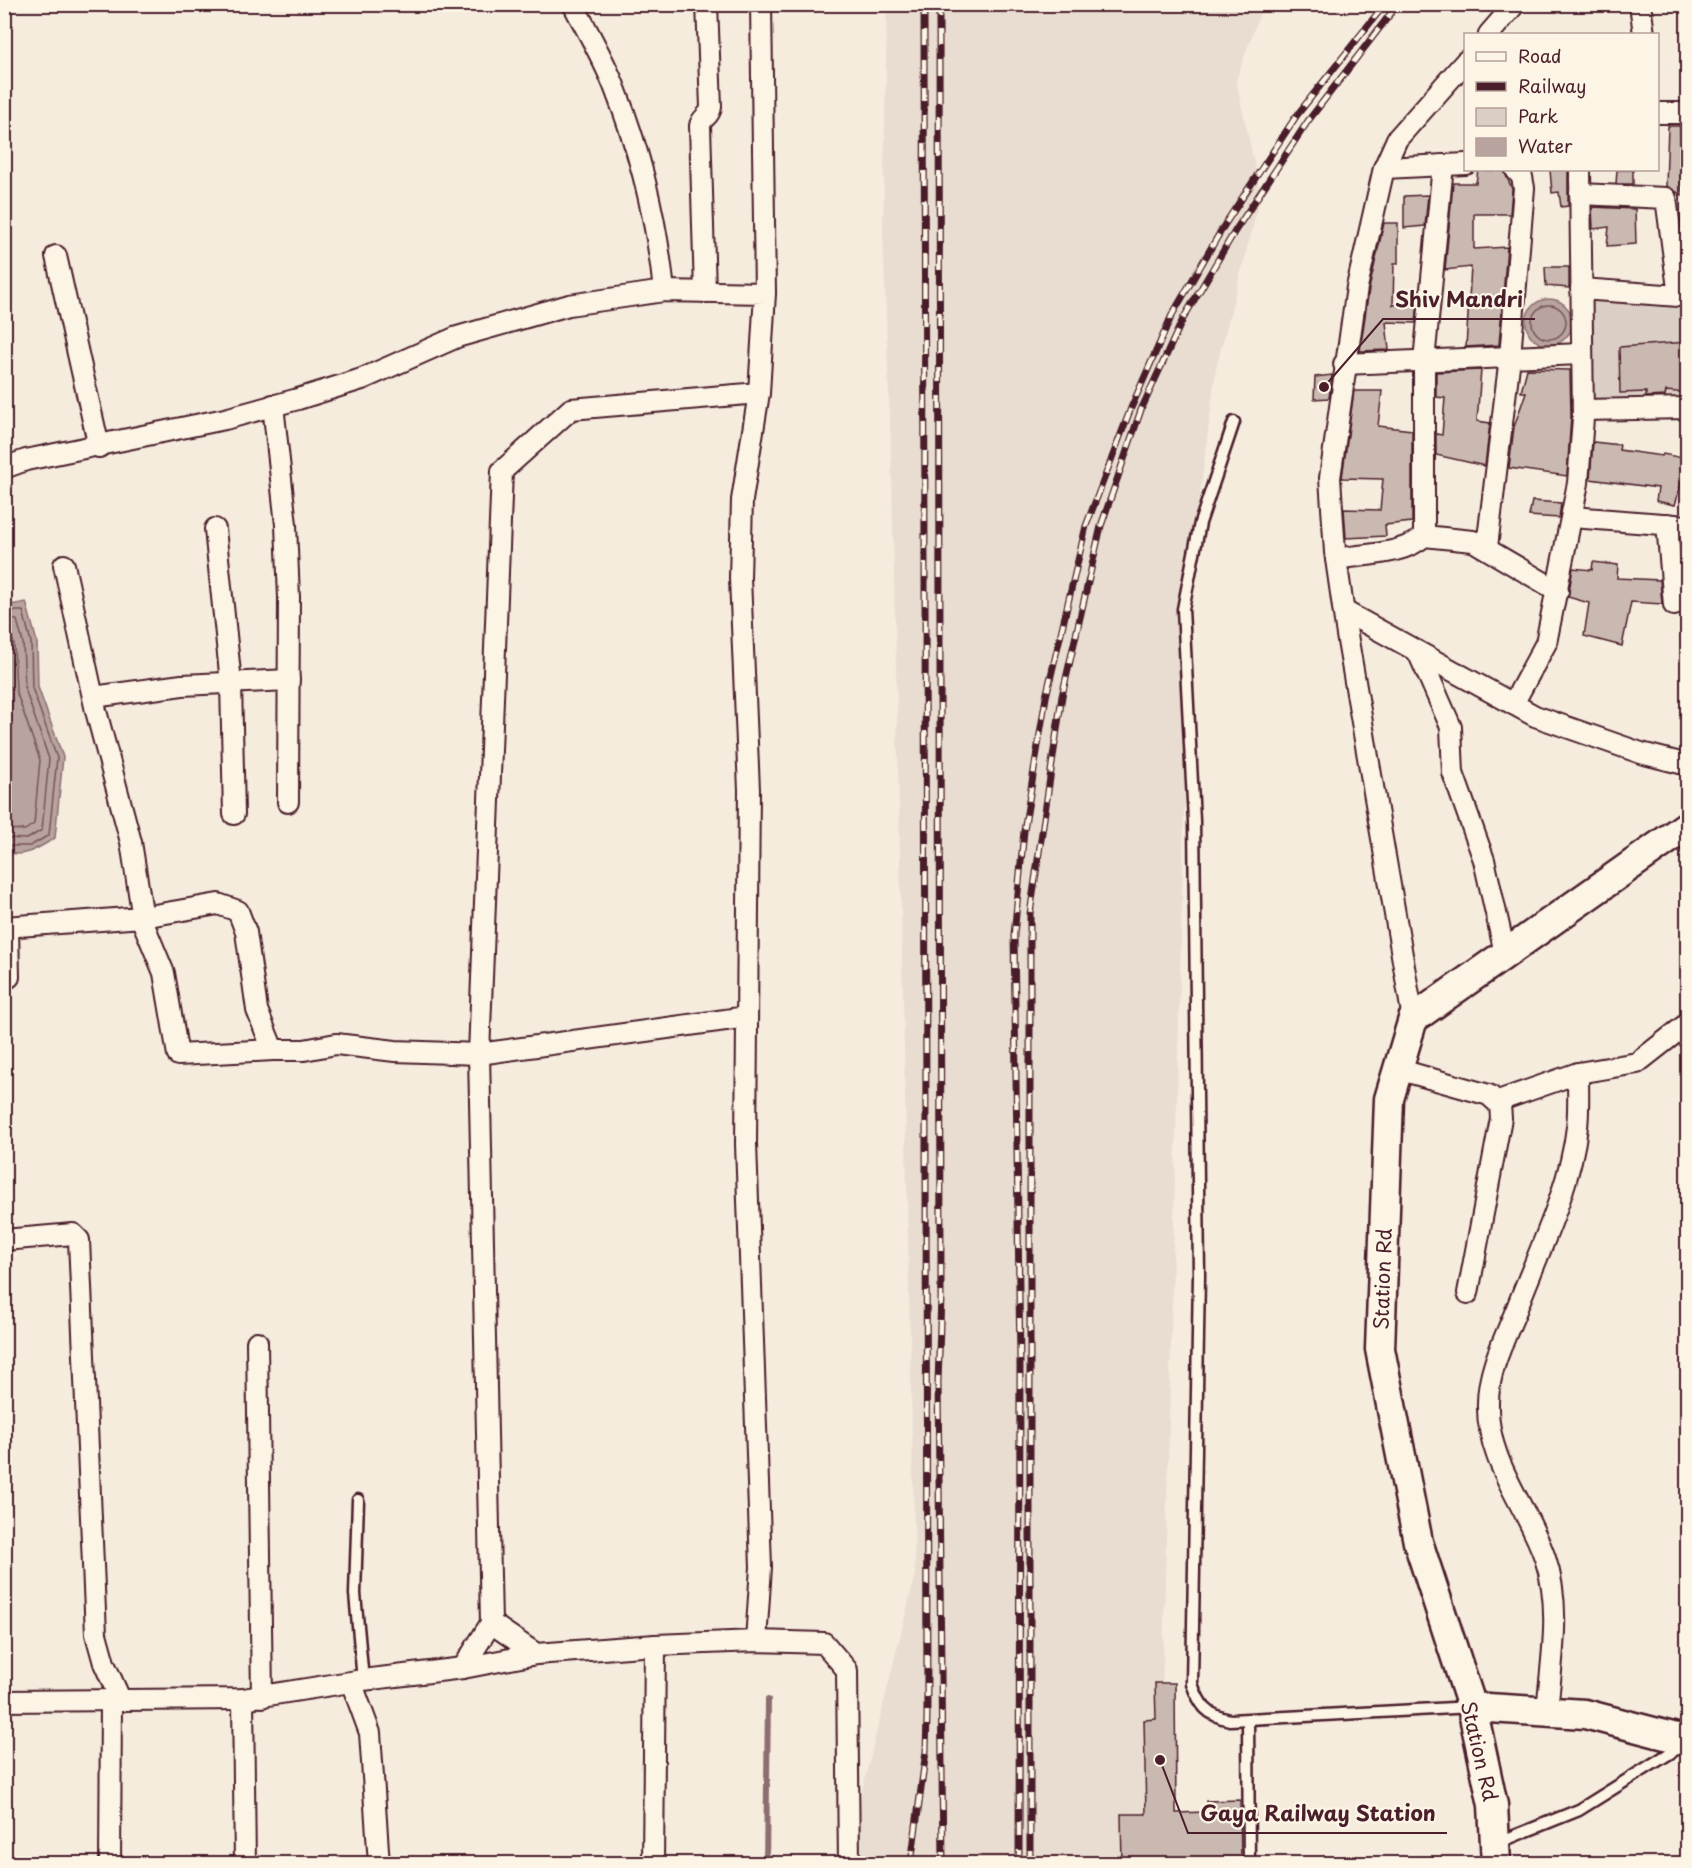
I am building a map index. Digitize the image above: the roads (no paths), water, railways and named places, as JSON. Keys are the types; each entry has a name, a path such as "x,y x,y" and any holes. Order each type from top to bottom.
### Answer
{"street":[{"path":"573,4 615,88 639,156 660,248 664,291"},
{"path":"705,292 700,126 709,115 711,107 707,4"},
{"path":"756,1641 761,1568 746,1144 749,790 740,578 741,511 759,393 765,293 761,4"},
{"path":"1490,33 1515,4"},
{"path":"1640,4 1644,33"},
{"path":"1464,63 1397,139 1384,168 1357,287 1344,364 1330,478 1336,559 1413,1019 1688,825"},
{"path":"1659,113 1688,113"},
{"path":"1384,168 1464,164"},
{"path":"1424,536 1425,361 1443,165"},
{"path":"1487,547 1510,357 1524,188 1522,177 1517,171"},
{"path":"1513,704 1546,643 1578,483 1582,410 1580,171"},
{"path":"1580,194 1666,198 1679,296 1581,290"},
{"path":"56,256 99,447"},
{"path":"4,468 26,460 99,447 273,405 362,379 457,337 569,305 664,291 765,293"},
{"path":"1344,364 1581,354"},
{"path":"464,1668 491,1623 479,1053 502,471 571,409 759,393"},
{"path":"273,405 286,525 289,598 288,802"},
{"path":"1582,410 1688,408"},
{"path":"1572,517 1688,526"},
{"path":"1667,524 1674,605"},
{"path":"215,528 231,683 234,814"},
{"path":"1336,559 1402,548 1415,544 1424,536 1473,541 1487,547 1558,591"},
{"path":"64,564 93,697 131,842 143,917 164,973 178,1055 303,1050 336,1044 395,1051 479,1053 747,1017"},
{"path":"1344,611 1535,716 1641,753 1688,765"},
{"path":"1418,652 1451,727 1453,773 1484,860 1505,952"},
{"path":"93,697 182,685 289,680"},
{"path":"4,977 9,977 6,927 143,917 218,904 238,911 246,932 257,1010 273,1050"},
{"name":"Station Rd","path":"1413,1019 1396,1069 1389,1099 1380,1349 1418,1542 1472,1707 1493,1805 1496,1853"},
{"path":"1498,1101 1578,1073 1637,1064 1688,1023"},
{"path":"1396,1069 1489,1095 1498,1101 1501,1118 1468,1293"},
{"path":"1547,1712 1554,1624 1550,1573 1545,1556 1498,1461 1490,1431 1487,1402 1494,1367 1560,1195 1572,1155 1578,1110 1578,1073"},
{"path":"4,1240 73,1234 79,1240 96,1634 116,1701 110,1863"},
{"path":"245,1863 252,1698 257,1342"},
{"path":"491,1623 536,1654"},
{"path":"4,1701 252,1698 464,1668 536,1654 655,1644 756,1641 824,1643 847,1670 849,1863"},
{"path":"653,1863 655,1644"},
{"path":"358,1682 370,1733 379,1863"},
{"path":"1472,1707 1584,1714 1684,1745"}],"lane":[{"path":"1234,422 1200,523 1183,609 1194,821 1199,1275 1192,1684 1200,1705 1213,1716 1248,1720 1472,1707"},
{"path":"358,1500 355,1594 358,1682"},
{"path":"1248,1720 1249,1863"},
{"path":"1496,1853 1579,1809 1684,1745"}],"water":[{"path":"1549,299 1565,306 1572,322 1565,338 1549,345 1533,338 1526,322 1533,306"},
{"path":"26,602 37,642 38,687 63,757 55,838 31,851 17,854 4,851 5,606"}],"waterway":[{"path":"766,1864 768,1700"}],"railway":[{"path":"911,1864 926,1751 927,1717 924,4"},
{"path":"939,4 941,1297 938,1382 943,1864"},
{"path":"1019,1864 1020,1361 1014,935 1024,831 1046,697 1086,526 1131,408 1172,315 1225,224 1297,115 1385,4"},
{"path":"1030,1864 1030,914 1062,696 1101,526 1141,410 1183,319 1235,231 1308,121 1398,4"}],"place":[{"name":"Shiv Mandri","path":"1324,387"},
{"name":"Gaya Railway Station","path":"1160,1760"}]}
